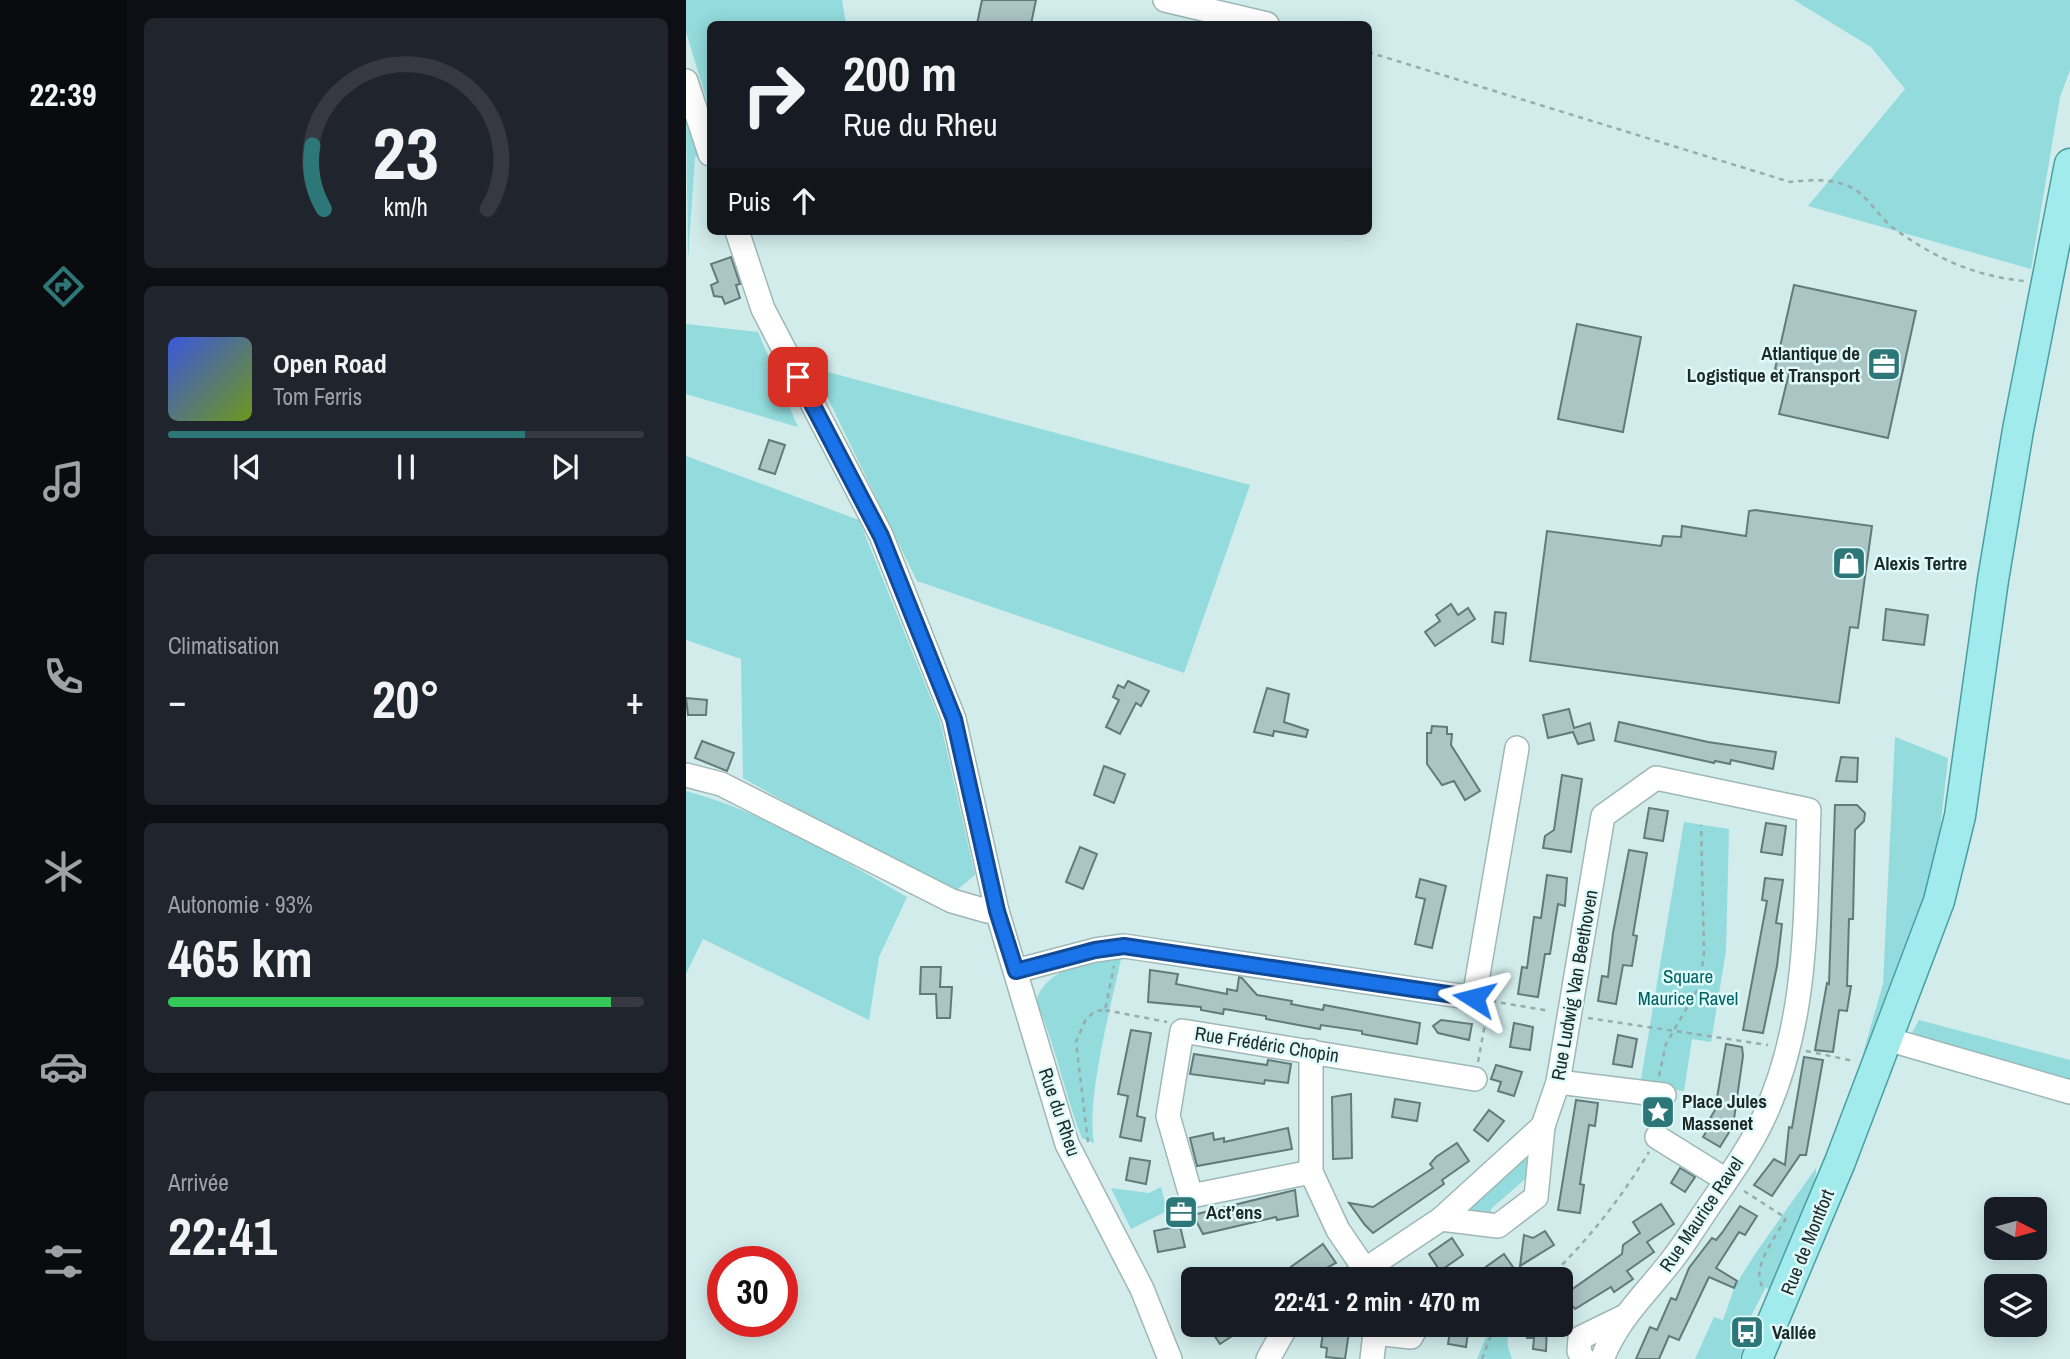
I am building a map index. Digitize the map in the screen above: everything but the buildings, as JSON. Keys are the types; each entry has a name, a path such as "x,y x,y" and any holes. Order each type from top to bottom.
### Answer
{"main road":[{"name":"Rue de Montfort","path":"1757,1359 1840,1162 1939,901 1960,816 1993,580 2046,282 2064,227 2070,164"}],"street":[{"path":"1165,0 1254,21"},
{"path":"686,81 707,145"},
{"name":"Rue du Rheu","path":"738,235 763,309 881,536 954,719 986,852 997,911 1067,1144 1142,1289 1170,1359"},
{"path":"1016,971 1118,947 1145,947 1482,1000 1517,748"},
{"path":"686,775 721,784 952,901 987,911 997,911"},
{"name":"Rue Ludwig Van Beethoven","path":"1370,1267 1441,1219 1543,1126 1558,1082 1603,816 1656,778 1809,810"},
{"name":"Rue Maurice Ravel","path":"1602,1359 1623,1317 1673,1259 1764,1119 1788,1047 1803,971 1809,810"},
{"name":"Rue Frédéric Chopin","path":"1311,1172 1191,1196 1168,1116 1182,1031 1475,1079"},
{"path":"1887,1039 2070,1092"},
{"path":"1311,1051 1311,1172 1354,1267"},
{"path":"1558,1082 1660,1095"},
{"path":"1441,1219 1498,1226 1535,1197 1543,1126"},
{"path":"1657,1137 1726,1180"},
{"path":"1583,1359 1579,1351 1580,1338 1623,1317"},
{"path":"1268,1359 1280,1337"},
{"path":"1372,1359 1375,1337"}],"path":[{"path":"1372,53 1790,182 1836,181 1860,193 1893,229 1948,262 1997,279 2046,282"},
{"path":"1660,1095 1666,1044 1700,985 1704,952 1701,825"},
{"path":"1105,1010 1118,947"},
{"path":"1475,1079 1482,1000 1674,1032 1788,1047 1857,1062"},
{"path":"1088,1143 1076,1042 1085,1021 1095,1011 1105,1010 1171,1023 1182,1031"},
{"path":"1561,1267 1586,1243 1624,1193 1657,1137"},
{"path":"1726,1180 1786,1219 1760,1266 1758,1280 1764,1290"},
{"path":"1482,1359 1491,1337"}],"green space":[{"path":"686,0 842,0 846,21 707,21 707,101 686,32"},
{"path":"1794,0 2070,0 2070,70 2060,97 2031,269 1808,206 1905,89 1871,47"},
{"path":"686,111 702,153 695,157 688,259"},
{"path":"686,324 758,332 798,427 686,394"},
{"path":"813,368 1250,485 1184,673 917,581"},
{"path":"686,456 859,520 940,721 975,875 957,890 887,859 743,778 741,659 686,640"},
{"path":"1895,737 1948,758 1940,831 1927,887 1862,1057 1883,984"},
{"path":"686,791 772,823 907,897 879,957 869,1020 703,939 686,974"},
{"name":"Square Maurice Ravel","path":"1684,822 1729,829 1726,951 1711,1042 1692,1039 1684,1091 1640,1085"},
{"path":"1121,959 1096,1078 1092,1124 1094,1143 1082,1138 1036,1001 1041,990 1059,973 1096,961"},
{"path":"1919,1020 2070,1060 2070,1105 1899,1056"},
{"path":"1526,1154 1531,1154 1532,1173 1491,1209 1491,1219 1488,1221 1465,1210"},
{"path":"1816,1168 1815,1186 1773,1287 1766,1287 1743,1332 1746,1339 1739,1359 1695,1359 1714,1317 1723,1320 1735,1286"},
{"path":"1161,1187 1167,1211 1131,1229 1111,1188 1149,1193"},
{"path":"1486,1337 1508,1337 1512,1359 1477,1359"}],"place":[{"name":"Atlantique de Logistique et Transport","path":"1884,364"},
{"name":"Alexis Tertre","path":"1849,563"},
{"name":"Place Jules Massenet","path":"1658,1112"},
{"name":"Act’ens","path":"1181,1212"},
{"name":"Vallée","path":"1747,1332"}],"route":[{"path":"798,377 881,536 954,719 986,852 997,911 1016,971 1095,950 1124,946 1145,947 1474,998"}]}
